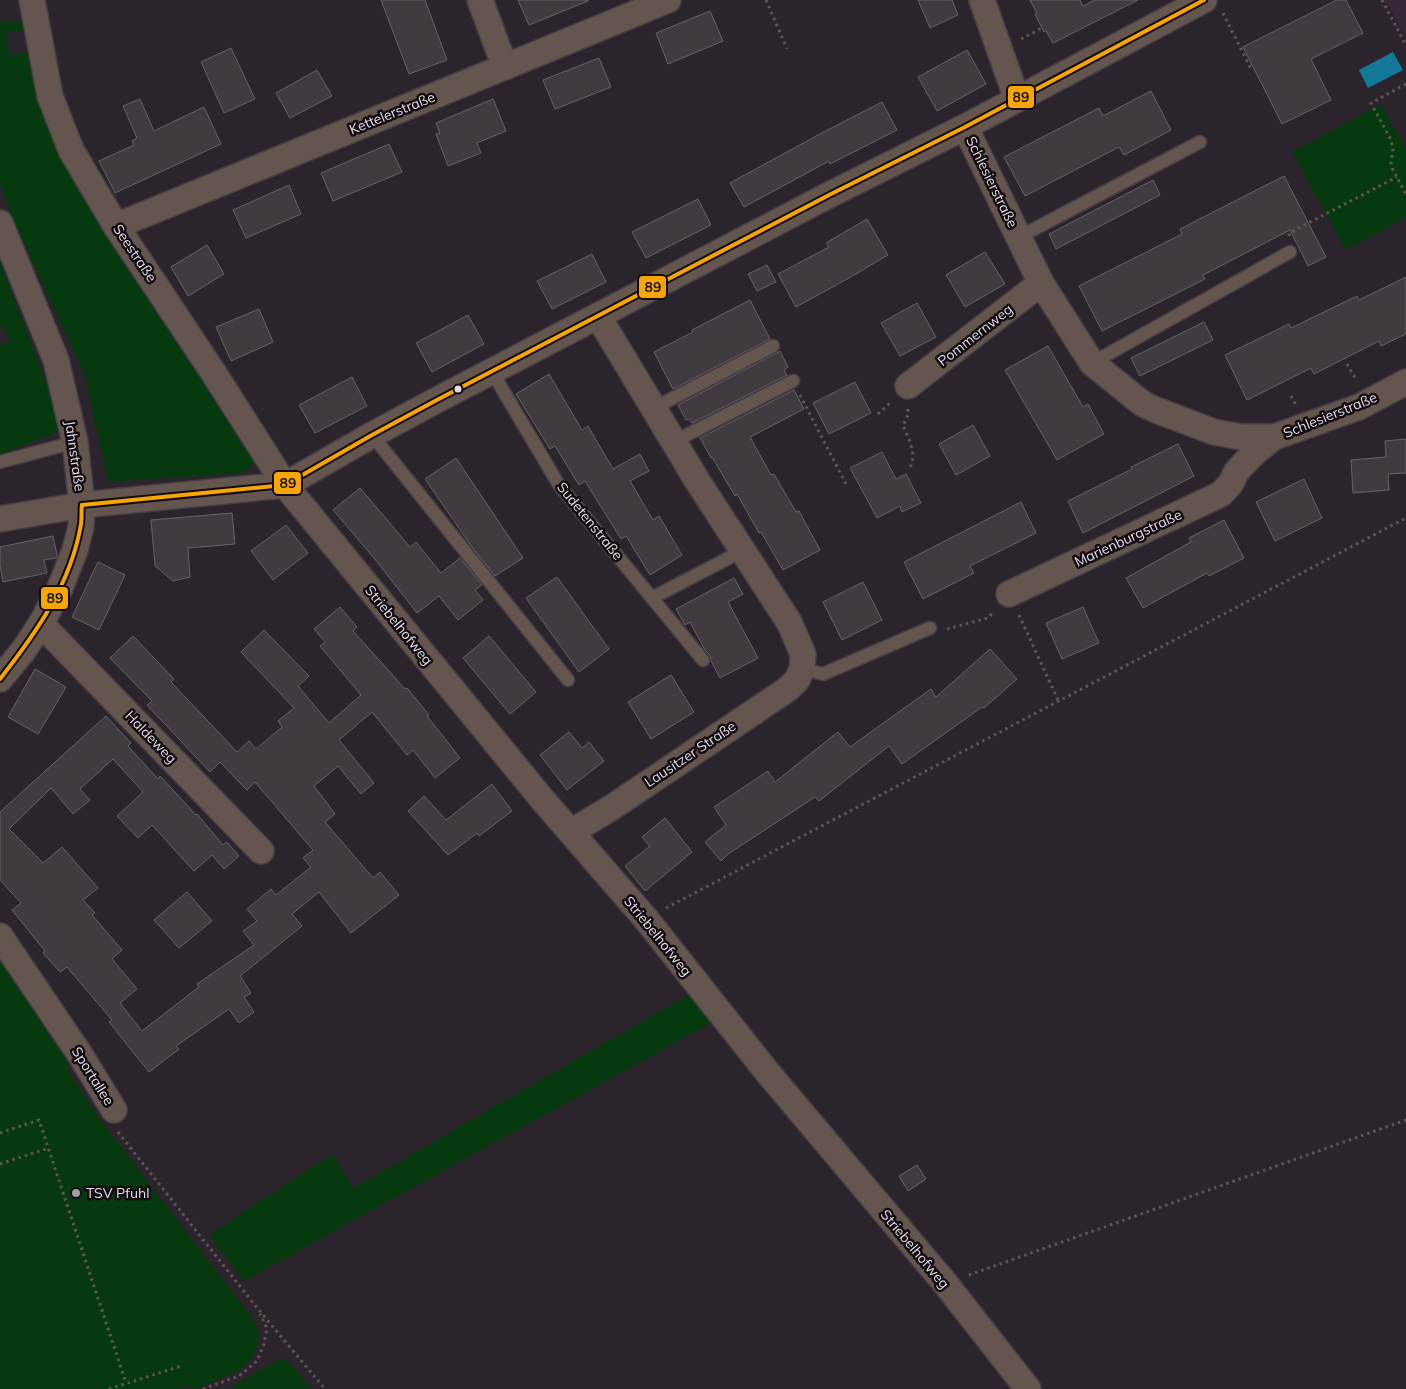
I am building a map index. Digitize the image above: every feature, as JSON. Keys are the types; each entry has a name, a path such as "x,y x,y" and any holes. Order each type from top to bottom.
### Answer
{"street":[{"name":"Seestraße","path":"32,0 50,96 71,150 116,226 285,485"},
{"path":"480,0 505,67"},
{"name":"Kettelerstraße","path":"116,226 668,0"},
{"path":"982,0 1017,98"},
{"path":"0,519 82,505 285,485 372,435 1204,0"},
{"name":"Schlesierstraße","path":"965,126 1041,283 1092,364 1142,404 1214,432 1241,437 1274,437 1359,407 1406,382"},
{"name":"Jahnstraße","path":"0,223 56,360 75,442 82,505 81,527 64,580 41,624 23,651 0,679"},
{"name":"Pommernweg","path":"908,386 1041,283"},
{"path":"598,316 673,442 789,622 803,654 802,669"},
{"path":"1214,432 1223,438 1236,459 1236,472"},
{"name":"Marienburgstraße","path":"1009,594 1221,494 1231,483 1236,472 1254,453 1274,437"},
{"name":"Striebelhofweg","path":"285,485 542,799 646,919 768,1073 945,1283 1028,1389"},
{"name":"Haldeweg","path":"41,624 261,851"},
{"name":"Lausitzer Straße","path":"571,832 611,808 788,689 797,680 802,669"},
{"name":"Sportallee","path":"0,936 81,1056 114,1110"}],"lane":[{"name":"Schlesierstraße","path":"1019,237 1200,142"},
{"path":"1092,364 1290,252"},
{"path":"654,408 772,346"},
{"name":"Sudetenstraße","path":"492,372 559,485 703,660"},
{"path":"673,442 793,381"},
{"path":"372,435 568,680"},
{"path":"0,462 75,442"},
{"path":"652,598 742,551"},
{"path":"802,669 823,674 930,628"}],"path":[{"path":"766,0 787,49"},
{"path":"1382,0 1406,44"},
{"path":"1224,17 1252,71"},
{"path":"1406,84 1371,103 1391,140 1393,149 1392,170 1406,194"},
{"path":"1309,223 1397,177"},
{"path":"793,381 847,486"},
{"path":"908,386 908,415 903,426 910,440 913,461 910,467"},
{"path":"646,919 1406,518"},
{"path":"930,628 944,630 988,618 1009,594 1058,700"},
{"name":"Sportallee","path":"114,1110 116,1129 258,1309 325,1389"},
{"path":"0,1133 40,1120 126,1383"},
{"path":"945,1283 1406,1120"},
{"path":"0,1164 49,1148"},
{"path":"204,1389 239,1376 256,1361 264,1344 267,1328 258,1309"},
{"path":"109,1389 181,1366"}],"shaded area":[{"path":"1386,0 1406,0 1406,38"}],"green space":[{"path":"0,21 24,22 26,30 6,33 10,55 29,52 60,155 102,230 255,462 243,473 108,482 85,375 14,222 0,183"},
{"path":"1381,104 1406,150 1406,217 1346,250 1292,152"},
{"path":"0,262 46,382 60,431 0,454 0,345 10,341 4,326 0,327"},
{"name":"TSV Pfuhl","path":"0,951 64,1043 68,1071 105,1126 253,1319 260,1333 257,1348 251,1359 240,1370 196,1389 192,1389 191,1385 179,1389 0,1389"},
{"path":"690,994 713,1022 244,1281 209,1235 332,1154 353,1188"},
{"path":"283,1357 312,1389 236,1389 231,1387"}],"water":[{"path":"1393,52 1403,70 1368,88 1359,70"}],"building":[{"path":"381,0 425,0 447,60 409,74"},
{"path":"518,0 588,0 588,1 529,25"},
{"path":"918,0 952,0 958,15 930,28"},
{"path":"1030,0 1080,0 1083,6 1095,0 1138,0 1053,43 1046,31 1044,32"},
{"path":"1337,0 1346,0 1363,33 1311,59 1331,100 1282,124 1243,47"},
{"path":"710,11 723,41 668,64 656,33"},
{"path":"231,48 255,99 224,113 201,62"},
{"path":"967,50 986,84 937,111 918,77"},
{"path":"599,58 611,87 555,109 543,80"},
{"path":"317,70 332,96 290,118 276,93"},
{"path":"1151,91 1171,130 1124,155 1119,147 1025,196 1004,157 1099,108 1103,116"},
{"path":"140,99 154,131 204,107 221,144 115,193 99,161 134,145 132,141 137,138 123,106"},
{"path":"493,99 506,131 477,143 481,153 448,166 436,134 440,133 436,123"},
{"path":"882,102 897,130 830,164 829,161 744,207 730,183"},
{"path":"389,144 402,172 333,201 321,173"},
{"path":"1284,176 1326,257 1308,266 1290,230 1203,275 1205,279 1102,331 1079,286 1182,234 1180,229"},
{"path":"1153,180 1160,195 1056,249 1049,234"},
{"path":"289,185 301,214 246,238 233,210"},
{"path":"698,199 711,225 646,258 632,232"},
{"path":"867,219 888,255 796,307 778,274 829,247 826,243"},
{"path":"207,245 224,274 188,296 171,267"},
{"path":"985,252 1005,284 965,307 946,275"},
{"path":"592,254 606,282 552,309 537,281"},
{"path":"767,265 776,282 757,291 748,274"},
{"path":"1406,277 1406,334 1381,346 1379,341 1314,374 1311,368 1247,400 1225,355 1289,324 1291,328 1357,296 1359,300"},
{"path":"750,300 770,339 673,389 654,352"},
{"path":"917,303 936,337 900,356 881,323"},
{"path":"259,309 273,342 231,361 216,327"},
{"path":"468,315 484,344 432,372 416,343"},
{"path":"1204,322 1213,340 1140,376 1131,358"},
{"path":"1048,346 1083,407 1088,404 1104,434 1057,460 1005,370"},
{"path":"780,351 788,367 784,370 787,375 692,423 689,419 686,420 678,405"},
{"path":"549,374 582,430 588,426 613,469 640,454 649,471 630,481 653,520 659,516 682,555 650,575 626,536 621,539 585,481 579,485 555,446 550,449 516,394"},
{"path":"352,377 367,406 315,433 299,405"},
{"path":"855,382 871,413 829,434 813,403"},
{"path":"794,390 804,409 750,437 771,475 774,474 796,512 799,511 820,550 783,570 761,532 759,533 737,494 735,496 700,438"},
{"path":"973,425 990,456 956,475 939,444"},
{"path":"1406,439 1406,473 1388,474 1389,490 1353,493 1351,460 1386,457 1385,441"},
{"path":"1178,444 1194,476 1083,533 1068,501"},
{"path":"882,452 896,479 906,474 921,503 902,512 900,506 877,518 850,468"},
{"path":"456,458 523,558 495,576 472,547 425,479"},
{"path":"1304,479 1322,518 1275,541 1256,502"},
{"path":"360,488 410,547 416,542 441,573 460,558 482,585 475,590 483,600 458,620 439,596 417,613 333,510"},
{"path":"1021,502 1036,533 970,566 974,573 923,599 904,562"},
{"path":"232,513 235,544 188,548 190,577 173,581 155,566 151,520"},
{"path":"1224,520 1244,558 1209,576 1207,573 1143,608 1126,578 1191,542 1189,538"},
{"path":"286,525 308,553 273,580 251,551"},
{"path":"53,536 57,555 56,558 44,560 47,573 3,582 0,565 0,547"},
{"path":"98,562 125,575 99,630 72,617"},
{"path":"557,577 609,649 579,672 526,598"},
{"path":"734,578 743,594 728,602 758,658 720,678 710,655 705,650 690,622 685,625 676,609"},
{"path":"863,582 882,620 842,640 823,602"},
{"path":"340,607 357,627 353,631 405,689 407,688 460,758 435,778 413,750 407,755 372,712 339,740 374,783 361,794 338,766 314,786 335,814 325,822 373,878 380,872 399,895 351,933 319,892 292,914 302,926 240,976 251,993 244,997 254,1012 239,1023 229,1009 176,1046 179,1049 149,1072 109,1022 112,1020 67,967 60,972 43,953 45,951 12,910 21,903 0,880 0,812 106,716 131,743 128,746 158,779 160,776 197,814 223,845 227,842 239,856 224,869 212,855 194,871 152,825 138,838 117,816 143,792 113,759 80,789 90,800 73,814 51,788 9,829 43,863 62,847 98,888 83,900 95,913 92,915 122,950 112,959 137,989 120,1003 142,1031 199,987 197,984 254,945 243,931 257,921 247,909 271,889 276,895 311,867 303,858 313,850 255,782 247,790 220,762 210,772 147,705 152,701 110,658 133,636 174,679 171,682 237,752 249,741 256,749 282,727 278,721 294,708 241,652 264,630 309,676 298,686 329,723 361,695 320,646 325,642 314,629"},
{"path":"1083,607 1099,643 1062,659 1046,623"},
{"path":"489,636 536,692 510,714 463,658"},
{"path":"990,649 1017,679 984,708 982,707 902,764 889,746 819,801 815,797 728,854 721,861 705,842 726,825 714,807 768,771 775,782 838,732 850,747 931,689 936,697"},
{"path":"35,669 66,687 38,734 8,717"},
{"path":"671,675 694,712 651,739 628,702"},
{"path":"569,732 582,748 589,742 604,761 567,790 540,755"},
{"path":"492,784 512,811 479,836 477,833 448,855 408,811 424,796 446,820"},
{"path":"665,818 692,852 645,891 625,866 650,846 642,837"},
{"path":"187,892 212,921 179,948 154,920"},
{"path":"917,1165 926,1179 908,1191 899,1176"}],"transit line":[{"name":"89","path":"82,505 285,485 435,401 831,194 965,127 1204,0"},
{"name":"89","path":"0,679 39,626 60,587 76,546 81,524 82,505"}],"place":[{"name":"TSV Pfuhl","path":"76,1193"}]}
